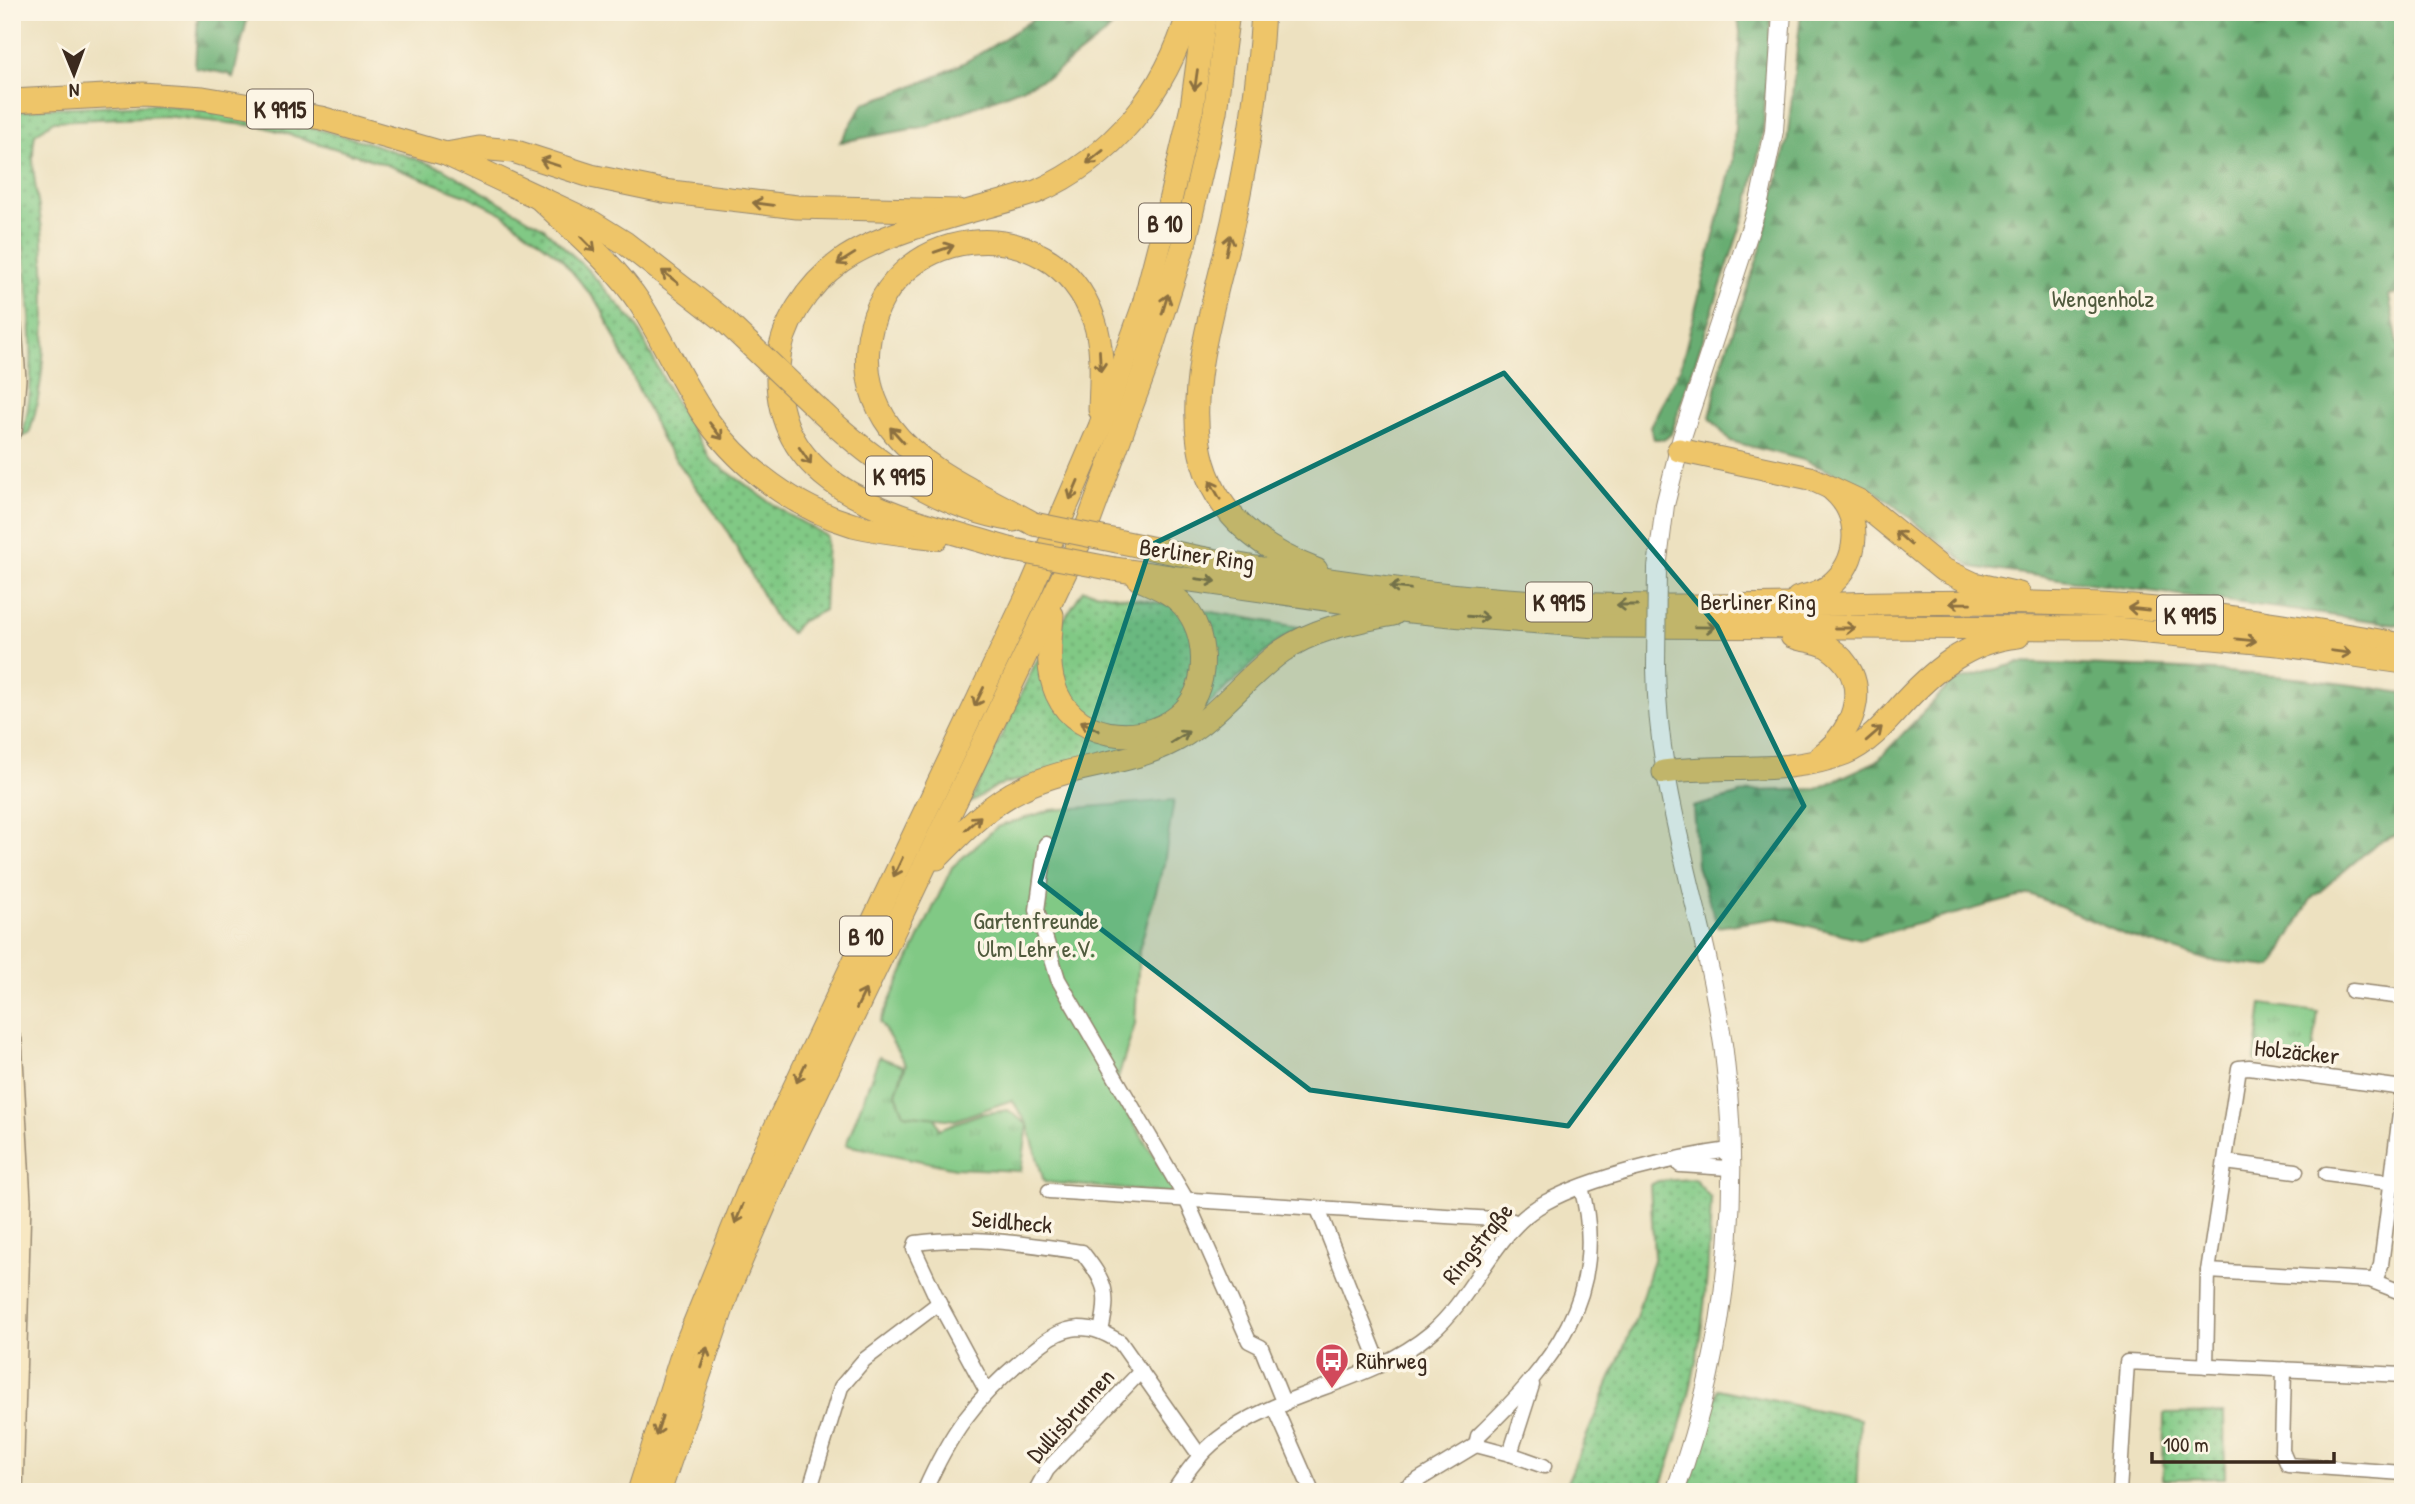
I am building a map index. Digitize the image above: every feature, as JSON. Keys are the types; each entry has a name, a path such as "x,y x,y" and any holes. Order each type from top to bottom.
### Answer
{"main road":[{"path":"1009,549 855,498 828,482 810,465 793,439 784,416 778,378 779,355 788,325 819,279 842,260 871,244 978,211 1061,181 1119,136 1143,109 1164,75 1189,12"},
{"name":"B 10","path":"639,1492 683,1352 765,1150 1031,588 1100,427 1143,308 1162,235 1192,107 1205,12"},
{"name":"B 10","path":"659,1492 734,1276 810,1105 1088,524 1123,432 1185,241 1215,112 1228,12"},
{"path":"1263,12 1251,127 1224,261 1201,352 1195,422 1198,448 1222,503 1240,523 1260,540 1283,553 1349,583"},
{"name":"K 9915","path":"12,101 142,94 238,102 321,118 446,154 593,223 625,243 724,320 862,450 897,474 960,506 993,509"},
{"path":"446,154 479,148 513,151 591,176 663,191 722,199 797,207 978,211"},
{"name":"K 9915","path":"538,197 614,271 640,305 707,420 744,463 805,505 852,524 877,530 1009,549 1114,569"},
{"path":"993,509 909,448 890,428 870,384 867,360 877,310 903,271 920,259 962,243 984,241 1031,250 1051,261 1084,299 1094,321 1099,344 1100,427"},
{"path":"12,327 12,431"},
{"path":"1679,450 1810,478 1859,501 1931,563 1955,577 2103,617"},
{"path":"1813,762 1844,736 1850,725 1856,701 1852,677 1841,660 1825,645 1795,638 1773,617 1818,593 1847,568 1854,539 1853,524 1845,503 1828,486"},
{"name":"Berliner Ring","path":"993,509 1034,524 1187,556 1349,583 1474,596 1773,617 2012,625 2103,617 2279,624 2403,645"},
{"path":"1054,598 1049,665 1058,697 1069,712 1100,732 1116,735 1152,731 1171,722 1186,709 1199,682 1202,654 1196,627 1184,606 1166,591 1114,569"},
{"name":"Berliner Ring","path":"1114,569 1410,611 1597,626 1773,617"},
{"path":"924,871 974,821 1025,787 1154,750 1178,739 1198,725 1282,651 1308,636 1344,624 1410,611"},
{"path":"1664,772 1813,762 1846,753 1866,741 1938,668 1980,644 2103,617"},
{"name":"Berliner Ring","path":"2103,617 2403,662"},
{"path":"12,1041 21,1200 13,1492"}],"street":[{"path":"1675,1492 1713,1357 1728,1246 1729,1159 1727,1087 1717,1006 1664,772 1657,721 1657,568 1665,505 1679,450 1759,202 1774,131 1782,12"},
{"path":"1046,844 1037,910 1058,979 1186,1199 1249,1341 1261,1347 1312,1492"},
{"path":"2352,991 2403,997"},
{"name":"Holzäcker","path":"2206,1366 2208,1270 2239,1068 2249,1067 2403,1089 2396,1183 2381,1265 2375,1280"},
{"name":"Ringstraße","path":"1173,1492 1200,1456 1236,1427 1380,1365 1430,1334 1449,1316 1518,1223 1545,1202 1581,1187 1665,1164 1729,1159"},
{"path":"2225,1162 2297,1171"},
{"path":"2326,1174 2396,1183"},
{"path":"1476,1445 1478,1436 1533,1381 1562,1339 1575,1312 1586,1276 1590,1232 1581,1187"},
{"path":"1049,1191 1510,1220 1518,1223"},
{"path":"1318,1209 1380,1365"},
{"name":"Seidlheck","path":"986,1390 939,1303 914,1249 916,1243 945,1238 1083,1252 1105,1282 1107,1304 1101,1331"},
{"path":"2208,1270 2375,1280 2403,1293"},
{"path":"809,1492 841,1387 864,1360 939,1303"},
{"name":"Dullisbrunnen","path":"924,1492 940,1455 986,1390 1045,1340 1077,1328 1101,1331 1120,1342 1200,1456"},
{"path":"2119,1492 2127,1362 2403,1375"},
{"path":"2284,1370 2282,1451 2288,1465 2403,1473"},
{"name":"Dullisbrunnen","path":"1035,1492 1047,1470 1140,1371"},
{"path":"1510,1454 1533,1381"},
{"path":"1398,1492 1476,1445 1544,1465"}],"highlighted area":[{"path":"1504,373 1717,626 1804,806 1568,1126 1310,1090 1040,882 1151,545"}],"green space":[{"path":"198,12 249,12 233,78 229,74 195,68"},
{"path":"1043,12 1126,12 1105,34 1051,76 928,126 840,142 864,103 914,86 958,66"},
{"path":"1737,12 1771,12 1763,132 1749,202 1671,434 1665,439 1654,439 1650,427 1681,366 1733,161 1740,32"},
{"name":"Wengenholz","path":"1801,12 2403,12 2403,293 2389,295 2398,344 2403,354 2403,625 1971,567 1876,491 1803,460 1730,441 1710,418 1721,366 1760,251 1787,142"},
{"path":"157,104 282,120 367,142 442,168 544,228 587,269 635,323 672,396 711,460 787,514 827,536 824,610 800,622 791,633 777,621 725,527 663,442 600,306 560,257 502,213 468,196 379,162 265,127 164,116 54,121 35,134 33,161 42,228 45,288 43,364 29,434 22,437 29,400 30,319 13,152 12,113 43,108"},
{"path":"1083,590 1299,627 1273,645 1186,726 1121,752 997,786 969,804 1035,664"},
{"path":"2018,663 2259,674 2403,693 2403,832 2377,843 2311,899 2272,967 2207,960 2125,935 2030,894 1861,939 1777,918 1718,927 1697,866 1693,807 1751,791 1817,789 1877,761 1952,682"},
{"name":"Gartenfreunde Ulm Lehr e.V.","path":"1174,800 1164,864 1139,950 1135,1024 1114,1091 1177,1194 1044,1182 1028,1125 1012,1100 955,1120 904,1114 896,1093 906,1065 880,1022 952,867 997,827 1051,810"},
{"path":"2262,1004 2318,1012 2311,1068 2255,1061"},
{"path":"879,1057 904,1066 896,1093 904,1114 935,1117 939,1129 980,1114 1008,1110 1028,1125 1021,1171 955,1168 846,1145"},
{"path":"1694,1179 1711,1198 1704,1312 1683,1418 1659,1492 1563,1492 1635,1321 1654,1256 1650,1185 1658,1181"},
{"path":"1718,1389 1860,1419 1856,1492 1687,1492"},
{"path":"2224,1413 2225,1478 2163,1479 2164,1414"}],"place":[{"name":"Rührweg","path":"1332,1390"}]}
